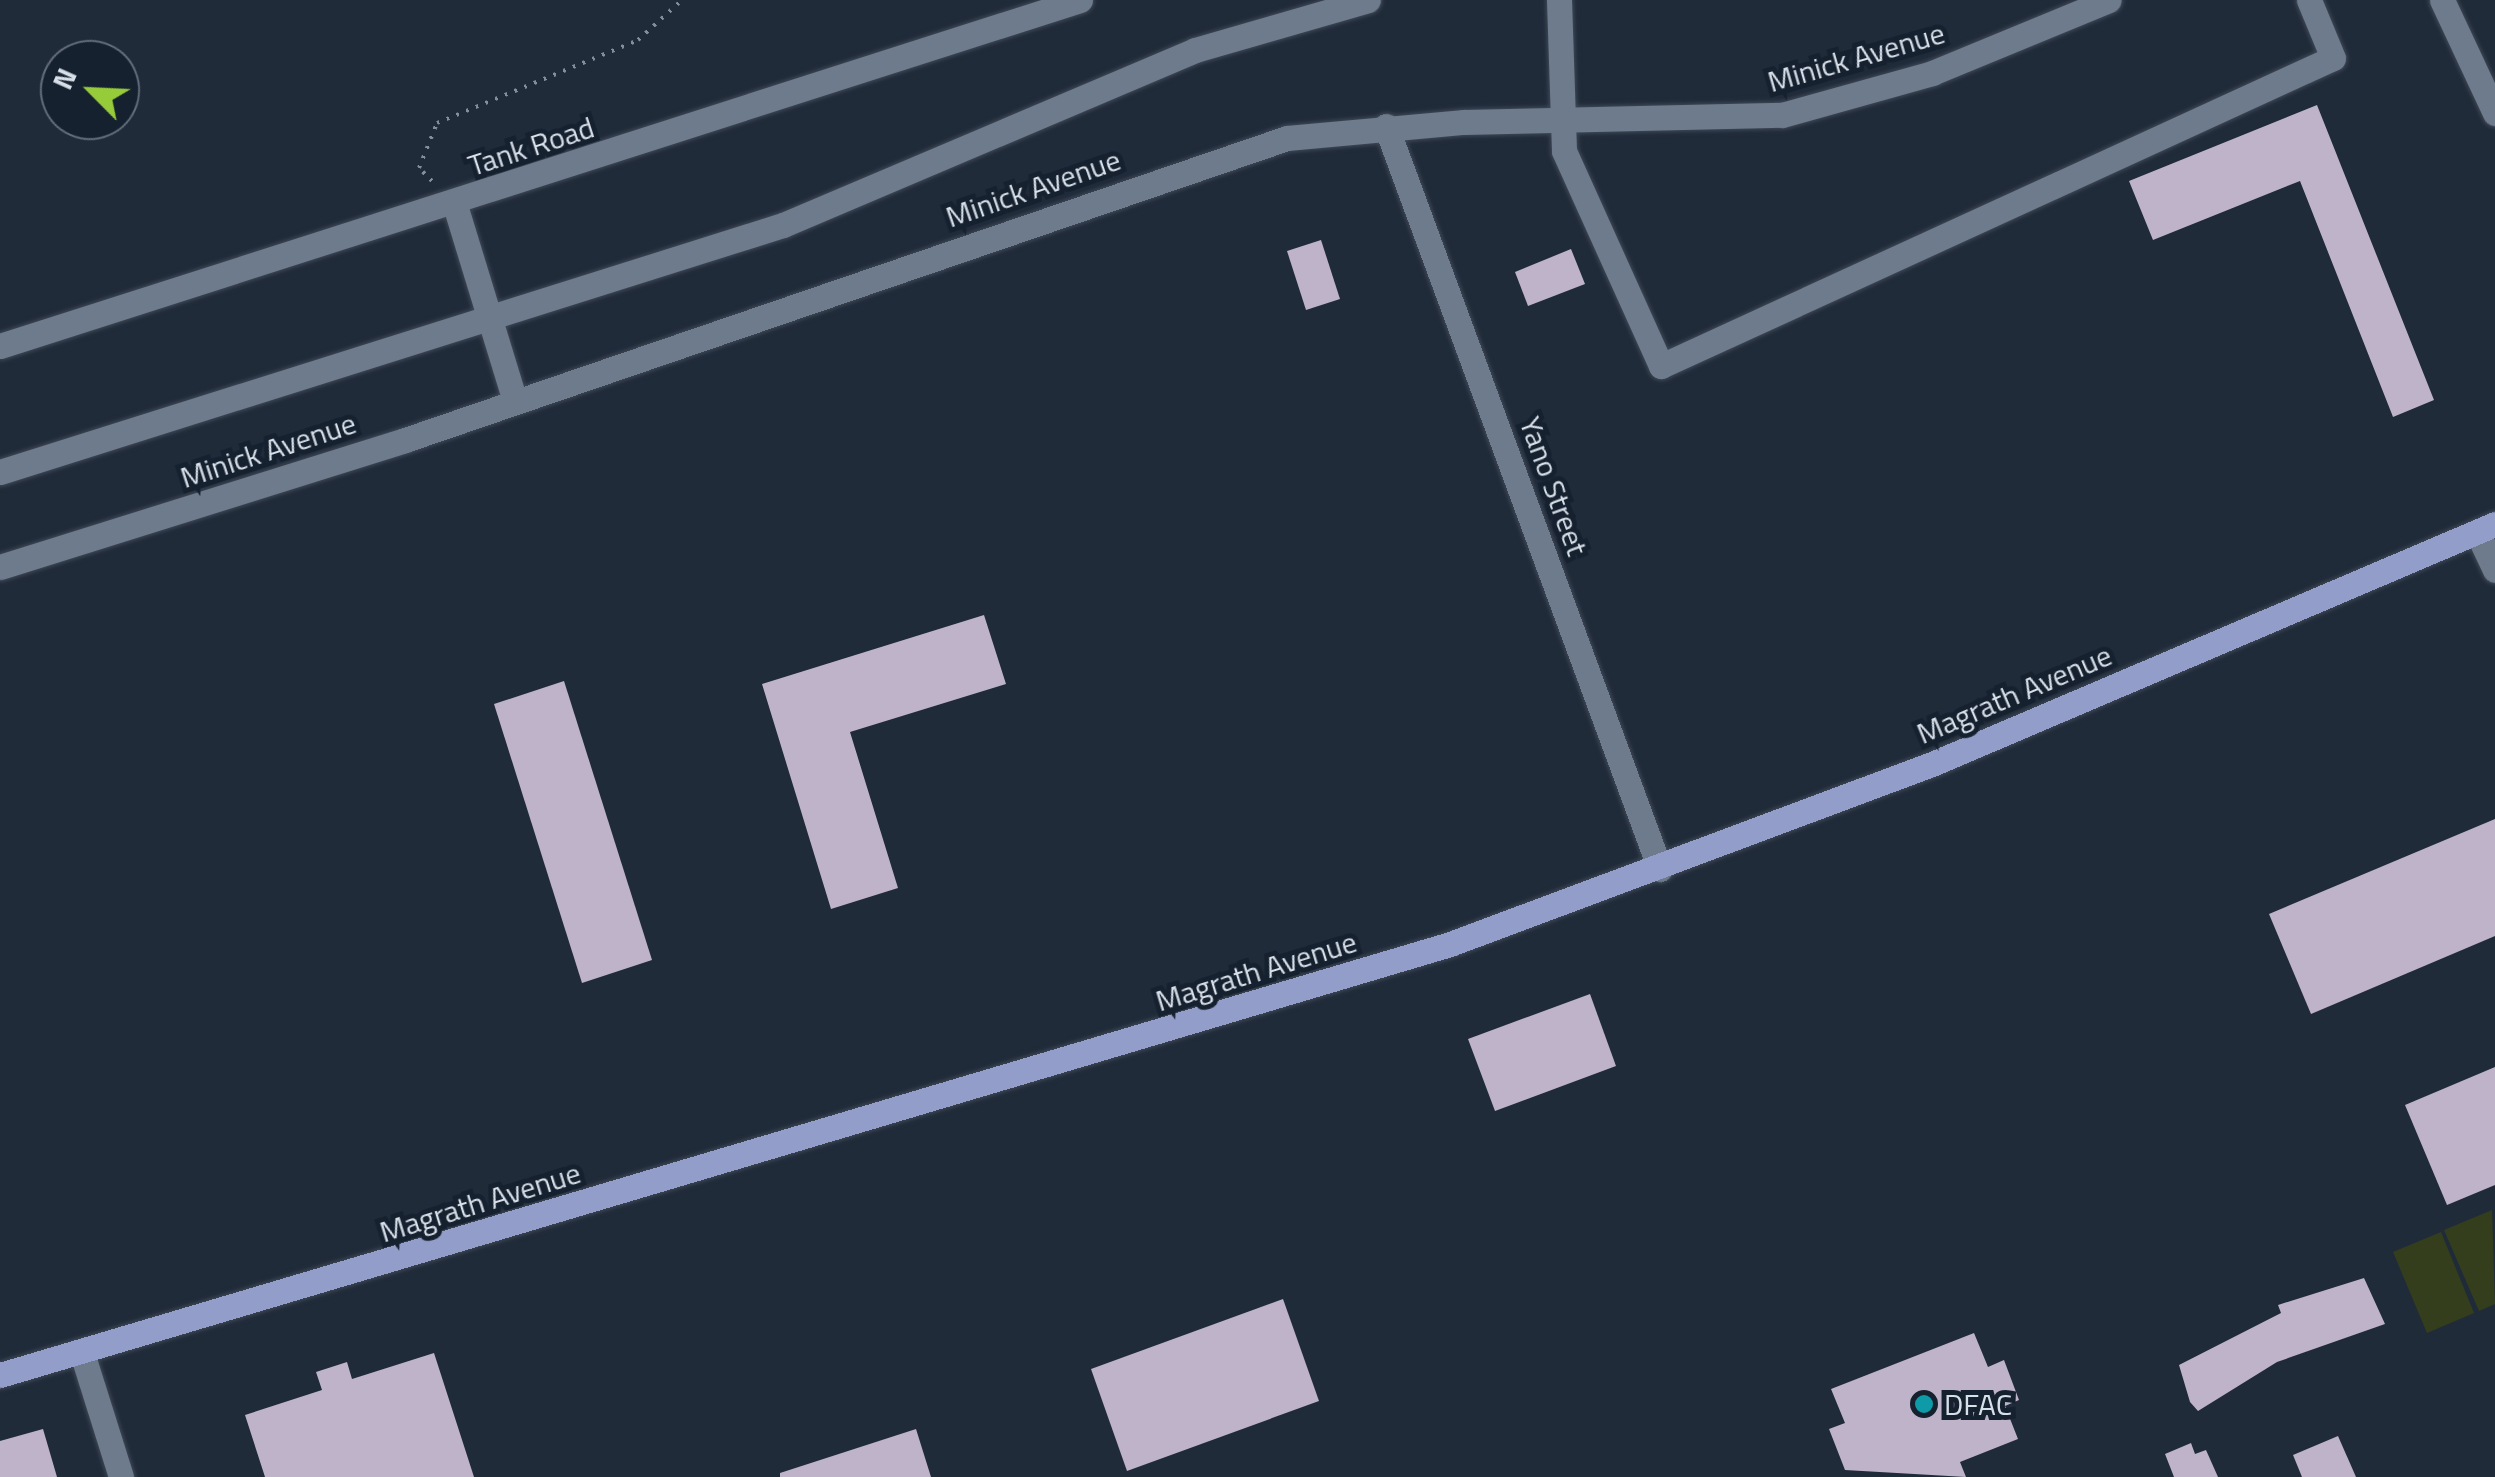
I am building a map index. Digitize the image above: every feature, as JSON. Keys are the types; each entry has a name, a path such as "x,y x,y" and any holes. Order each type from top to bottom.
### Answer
{"main road":[{"name":"Magrath Avenue","path":"0,1375 1231,1014 1660,869 2486,528"}],"street":[{"name":"Tank Road","path":"0,346 455,206 1080,0"},
{"path":"0,472 783,225 1195,50 1368,0"},
{"path":"1559,0 1564,151 1661,366 2332,58 2309,0"},
{"name":"Minick Avenue","path":"0,567 514,398 1259,145 1386,126 1728,123 1841,102 2109,0"},
{"path":"2442,0 2495,112"},
{"name":"Yano Street","path":"1386,126 1660,869"},
{"path":"455,206 514,398"},
{"path":"2486,528 2495,570"},
{"path":"82,1353 121,1477"}],"path":[{"path":"455,206 419,168 436,123 622,48 682,0"}],"green space":[{"path":"2492,1210 2495,1304 2479,1311 2444,1230"},
{"path":"2441,1232 2474,1313 2427,1333 2393,1252"}],"building":[{"path":"2317,105 2434,400 2393,417 2300,181 2153,240 2129,181"},
{"path":"1321,240 1340,299 1306,310 1287,251"},
{"path":"1571,249 1585,284 1528,306 1515,272"},
{"path":"984,615 1006,684 850,732 898,888 831,909 762,684"},
{"path":"564,681 652,960 582,983 494,704"},
{"path":"2495,819 2495,936 2311,1014 2269,914"},
{"path":"1590,994 1616,1066 1495,1111 1468,1039"},
{"path":"2495,1067 2495,1185 2447,1205 2405,1105"},
{"path":"2364,1278 2385,1324 2277,1362 2198,1411 2190,1402 2179,1365 2281,1313 2278,1305"},
{"path":"1283,1299 1319,1401 1127,1471 1091,1369"},
{"name":"DFAC","path":"1974,1333 1988,1367 2004,1360 2019,1400 2005,1406 2018,1439 1960,1462 1966,1477 1845,1470 1829,1429 1845,1423 1831,1389"},
{"path":"434,1353 474,1477 265,1477 245,1415 322,1390 316,1372 347,1362 352,1379"},
{"path":"43,1429 57,1477 0,1477 0,1441"},
{"path":"916,1429 931,1477 780,1477 780,1473"},
{"path":"2338,1436 2356,1477 2302,1477 2293,1455"},
{"path":"2191,1443 2195,1454 2206,1450 2218,1477 2174,1477 2165,1454"}],"place":[{"name":"DFAC","path":"1924,1404"}]}
